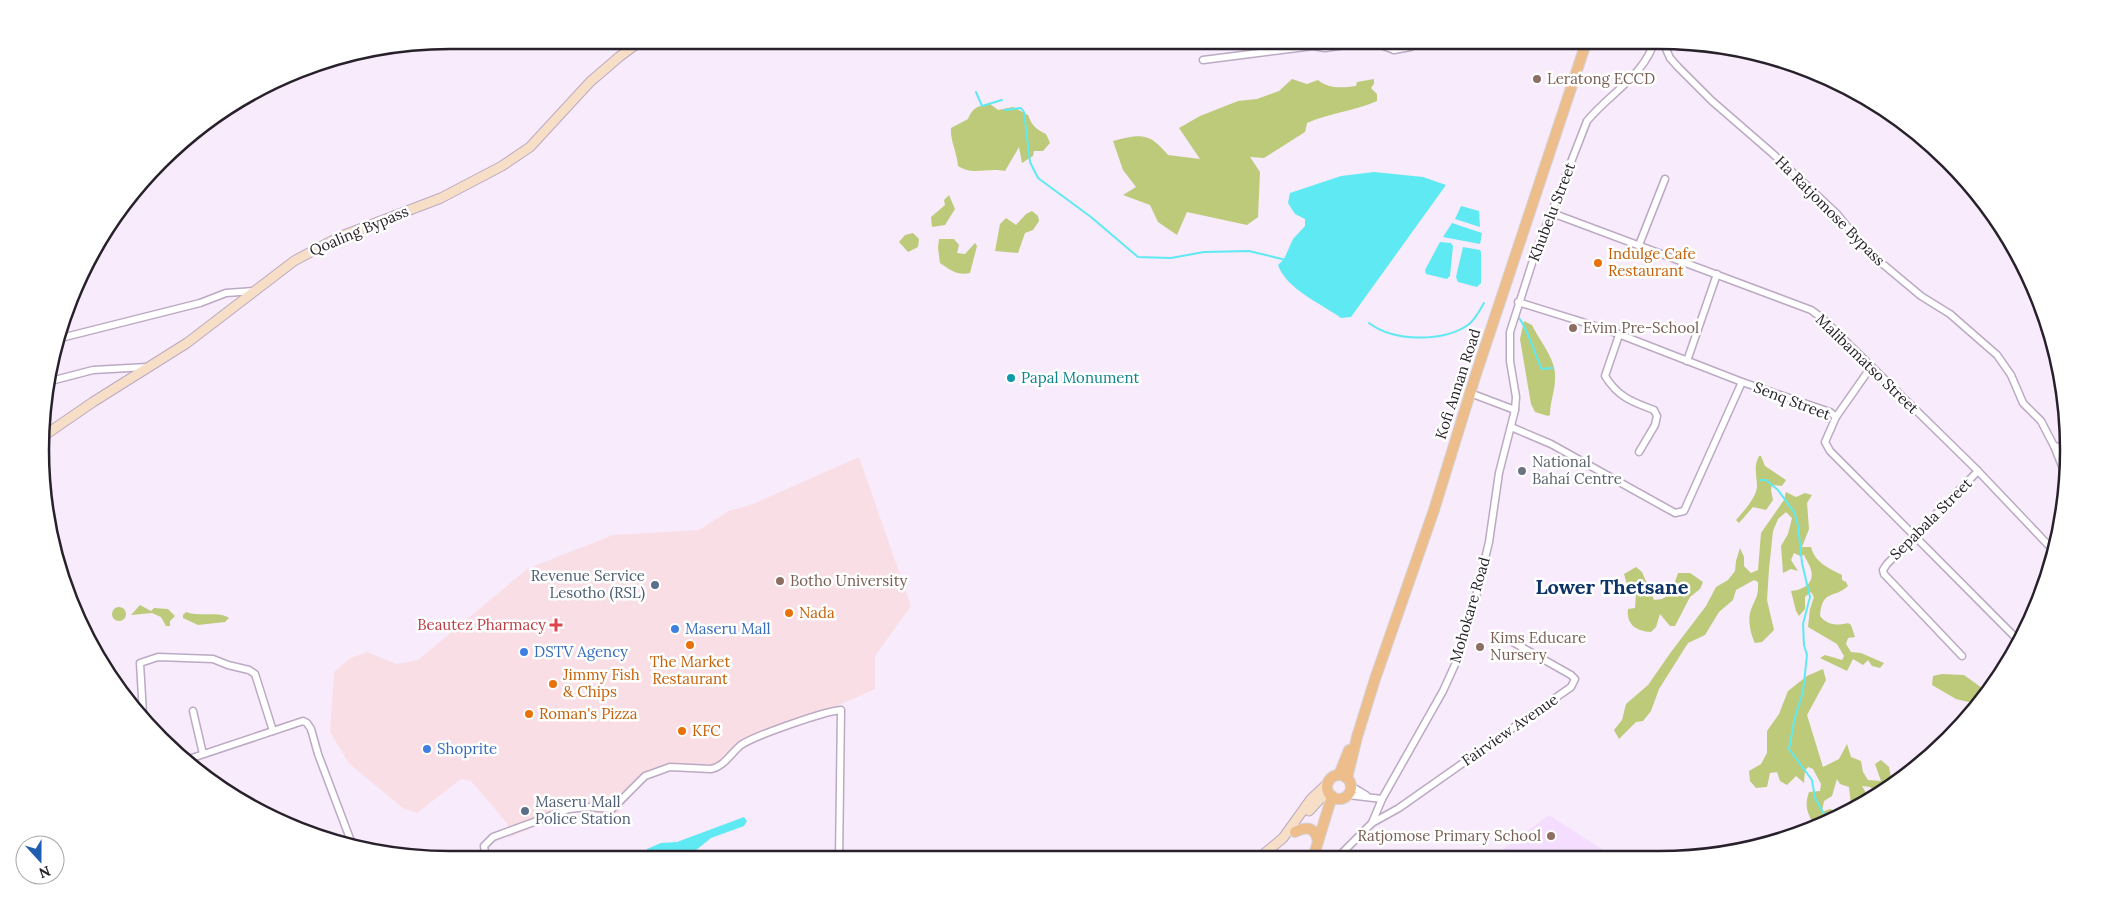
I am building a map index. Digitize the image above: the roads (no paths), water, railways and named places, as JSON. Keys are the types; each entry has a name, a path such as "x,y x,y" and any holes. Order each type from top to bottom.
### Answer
{"main road":[{"name":"Qoaling Bypass","path":"50,432 147,367 187,343 294,261 317,247 394,214 441,198 502,166 530,147 590,82 630,49"},
{"name":"Kofi Annan Road","path":"1320,851 1334,813 1346,787 1357,737 1378,670 1434,510 1470,393 1584,49"},
{"path":"1315,851 1332,778 1346,787"},
{"path":"1267,851 1283,838 1312,799 1330,791 1346,787"},
{"path":"1275,851 1295,832 1313,806 1330,791"},
{"path":"1295,832 1303,828 1311,829 1314,831 1318,841"}],"street":[{"path":"1204,60 1290,49"},
{"name":"Khubelu Street","path":"1515,410 1510,332 1518,302 1587,121 1598,108 1638,71 1646,62 1651,49"},
{"name":"Ha Ratjomose Bypass","path":"1666,49 1670,58 1712,100 1772,153 1836,214 1866,250 1921,296 1950,314 1997,355 2011,375 2023,403 2041,421 2060,460"},
{"path":"1639,245 1665,179"},
{"name":"Malibamatso Street","path":"1552,213 1811,310 1822,318 1978,471 2049,546"},
{"path":"1687,361 1717,274"},
{"path":"65,337 200,303 226,293 256,290"},
{"name":"Senq Street","path":"1518,302 1619,335 1742,382 1830,412 1836,416 1826,442 1830,451 2014,636"},
{"path":"1619,335 1605,376 1613,389 1629,400 1654,410 1658,416 1655,425 1639,452"},
{"path":"55,380 92,370 147,367"},
{"path":"1836,416 1871,367"},
{"path":"1511,427 1551,444 1675,513 1684,511 1742,382"},
{"path":"1470,393 1515,410"},
{"name":"Mohokare Road","path":"1372,823 1382,799 1443,691 1458,658 1472,613 1489,542 1499,473 1515,410"},
{"path":"2054,446 2060,447"},
{"name":"Sepabala Street","path":"1962,656 1884,574 1883,570 1914,535 1978,471"},
{"name":"Fairview Avenue","path":"1372,823 1399,808 1571,687 1575,679 1571,675 1504,637"},
{"path":"142,708 139,676 140,664 158,657 213,659 255,674 273,731"},
{"path":"485,851 484,846 493,837 569,809 586,807 612,809 645,776 670,767 718,768 742,744 823,713 841,710 839,851"},
{"path":"193,711 203,754"},
{"path":"192,758 303,721 308,723 350,839"},
{"path":"1346,787 1369,797 1382,799"},
{"path":"1344,851 1372,823"}],"water":[{"path":"1374,172 1423,177 1446,185 1351,317 1341,318 1296,289 1282,274 1278,265 1284,259 1293,239 1305,226 1305,219 1295,214 1288,203 1290,193 1341,176"},
{"path":"1461,206 1479,211 1480,227 1455,219"},
{"path":"1452,223 1482,233 1480,244 1443,237"},
{"path":"1440,242 1451,243 1453,246 1450,276 1447,279 1426,274 1425,270"},
{"path":"1463,247 1480,250 1481,252 1481,283 1477,287 1458,282 1456,277"},
{"path":"744,817 747,821 744,826 711,838 695,851 647,851 647,849 661,843 677,842"}],"waterway":[{"path":"976,92 982,106 1002,100"},
{"path":"1005,110 1021,108 1024,112 1030,162 1038,178 1091,217 1138,257 1171,258 1204,252 1249,251 1286,260"},
{"path":"1369,323 1392,334 1418,338 1446,335 1468,325 1475,318 1484,303"},
{"path":"1517,316 1524,325 1542,369 1552,368"},
{"path":"1760,480 1766,480 1778,490 1794,512 1798,525 1802,563 1810,597 1803,624 1804,645 1807,655 1803,692 1795,717 1789,749 1812,780 1815,798 1825,815"}],"place":[{"name":"Leratong ECCD","path":"1537,79"},
{"name":"Indulge Cafe Restaurant","path":"1598,263"},
{"name":"Evim Pre-School","path":"1573,328"},
{"name":"Papal Monument","path":"1011,378"},
{"name":"National Bahaí Centre","path":"1522,471"},
{"name":"Botho University","path":"780,581"},
{"name":"Revenue Service Lesotho (RSL)","path":"655,585"},
{"name":"Nada","path":"789,613"},
{"name":"Beautez Pharmacy","path":"556,625"},
{"name":"Maseru Mall","path":"675,629"},
{"name":"The Market Restaurant","path":"690,645"},
{"name":"Kims Educare Nursery","path":"1480,647"},
{"name":"DSTV Agency","path":"524,652"},
{"name":"Jimmy Fish & Chips","path":"553,684"},
{"name":"Roman's Pizza","path":"529,714"},
{"name":"KFC","path":"682,731"},
{"name":"Shoprite","path":"427,749"},
{"name":"Maseru Mall Police Station","path":"525,811"},
{"name":"Ratjomose Primary School","path":"1551,836"}],"district":[{"name":"Lower Thetsane","path":"1612,587"}]}
